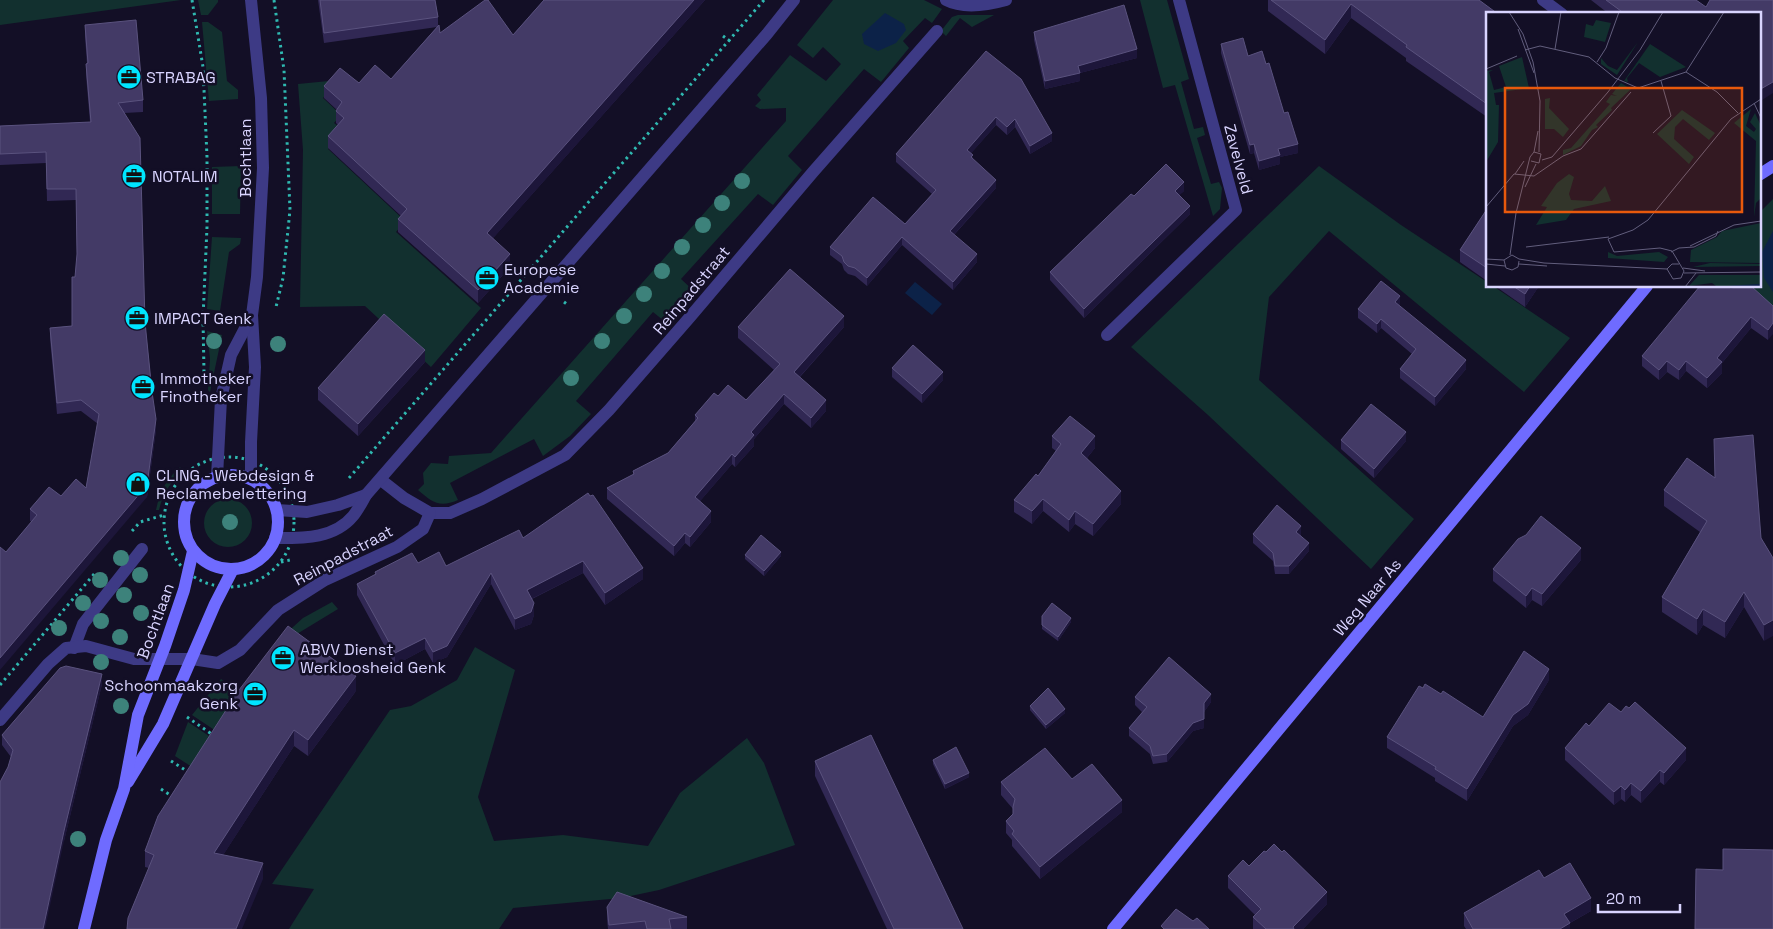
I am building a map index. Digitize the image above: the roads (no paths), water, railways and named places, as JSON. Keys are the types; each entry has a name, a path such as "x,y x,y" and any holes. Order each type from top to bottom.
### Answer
{"main road":[{"path":"1760,174 1773,166"},
{"name":"Weg Naar As","path":"1113,929 1645,288"},
{"path":"234,475 252,479 272,499 276,510 278,524 275,538 266,554 251,565 233,569 218,568 204,562 193,551 185,535 184,517 189,500 201,485 216,477 234,475"},
{"name":"Bochtlaan","path":"84,929 106,840 124,789 138,715 165,646 184,590 193,551"},
{"name":"Bochtlaan","path":"124,789 164,724 215,604 233,569"}],"street":[{"name":"Bochtlaan","path":"251,0 261,98 263,168 257,277 252,315 255,367 251,442 252,479"},
{"name":"Reinpadstraat","path":"275,538 316,537 340,528 353,516 366,495 767,34 794,0"},
{"path":"946,0 954,4 990,5 1006,0"},
{"name":"Zavelveld","path":"1107,335 1236,210 1179,0"},
{"path":"1543,0 1559,12"},
{"name":"Reinpadstraat","path":"74,648 86,646 134,659 192,659 218,663 240,650 278,610 325,580 397,547 423,529 430,513 450,513 482,499 565,455 671,339 813,172 937,31"},
{"name":"Bochtlaan","path":"216,477 222,399 227,372 231,355 252,315"},
{"path":"381,480 404,498 430,513"},
{"name":"Reinpadstraat","path":"276,510 306,512 338,506 366,495"},
{"path":"0,720 48,664 66,648 74,648 83,624 142,549"}],"water":[{"path":"885,13 904,24 906,30 896,43 878,51 864,44 862,34"},
{"path":"1773,231 1773,292 1764,278 1762,252"},
{"path":"915,282 942,304 932,315 905,293"}],"place":[{"name":"STRABAG","path":"129,77"},
{"name":"NOTALIM","path":"134,176"},
{"name":"Europese Academie","path":"487,278"},
{"name":"IMPACT Genk","path":"137,318"},
{"name":"Immotheker Finotheker","path":"143,387"},
{"name":"CLING - Webdesign & Reclamebelettering","path":"138,484"},
{"name":"ABVV Dienst Werkloosheid Genk","path":"283,658"},
{"name":"Schoonmaakzorg Genk","path":"255,694"}]}
